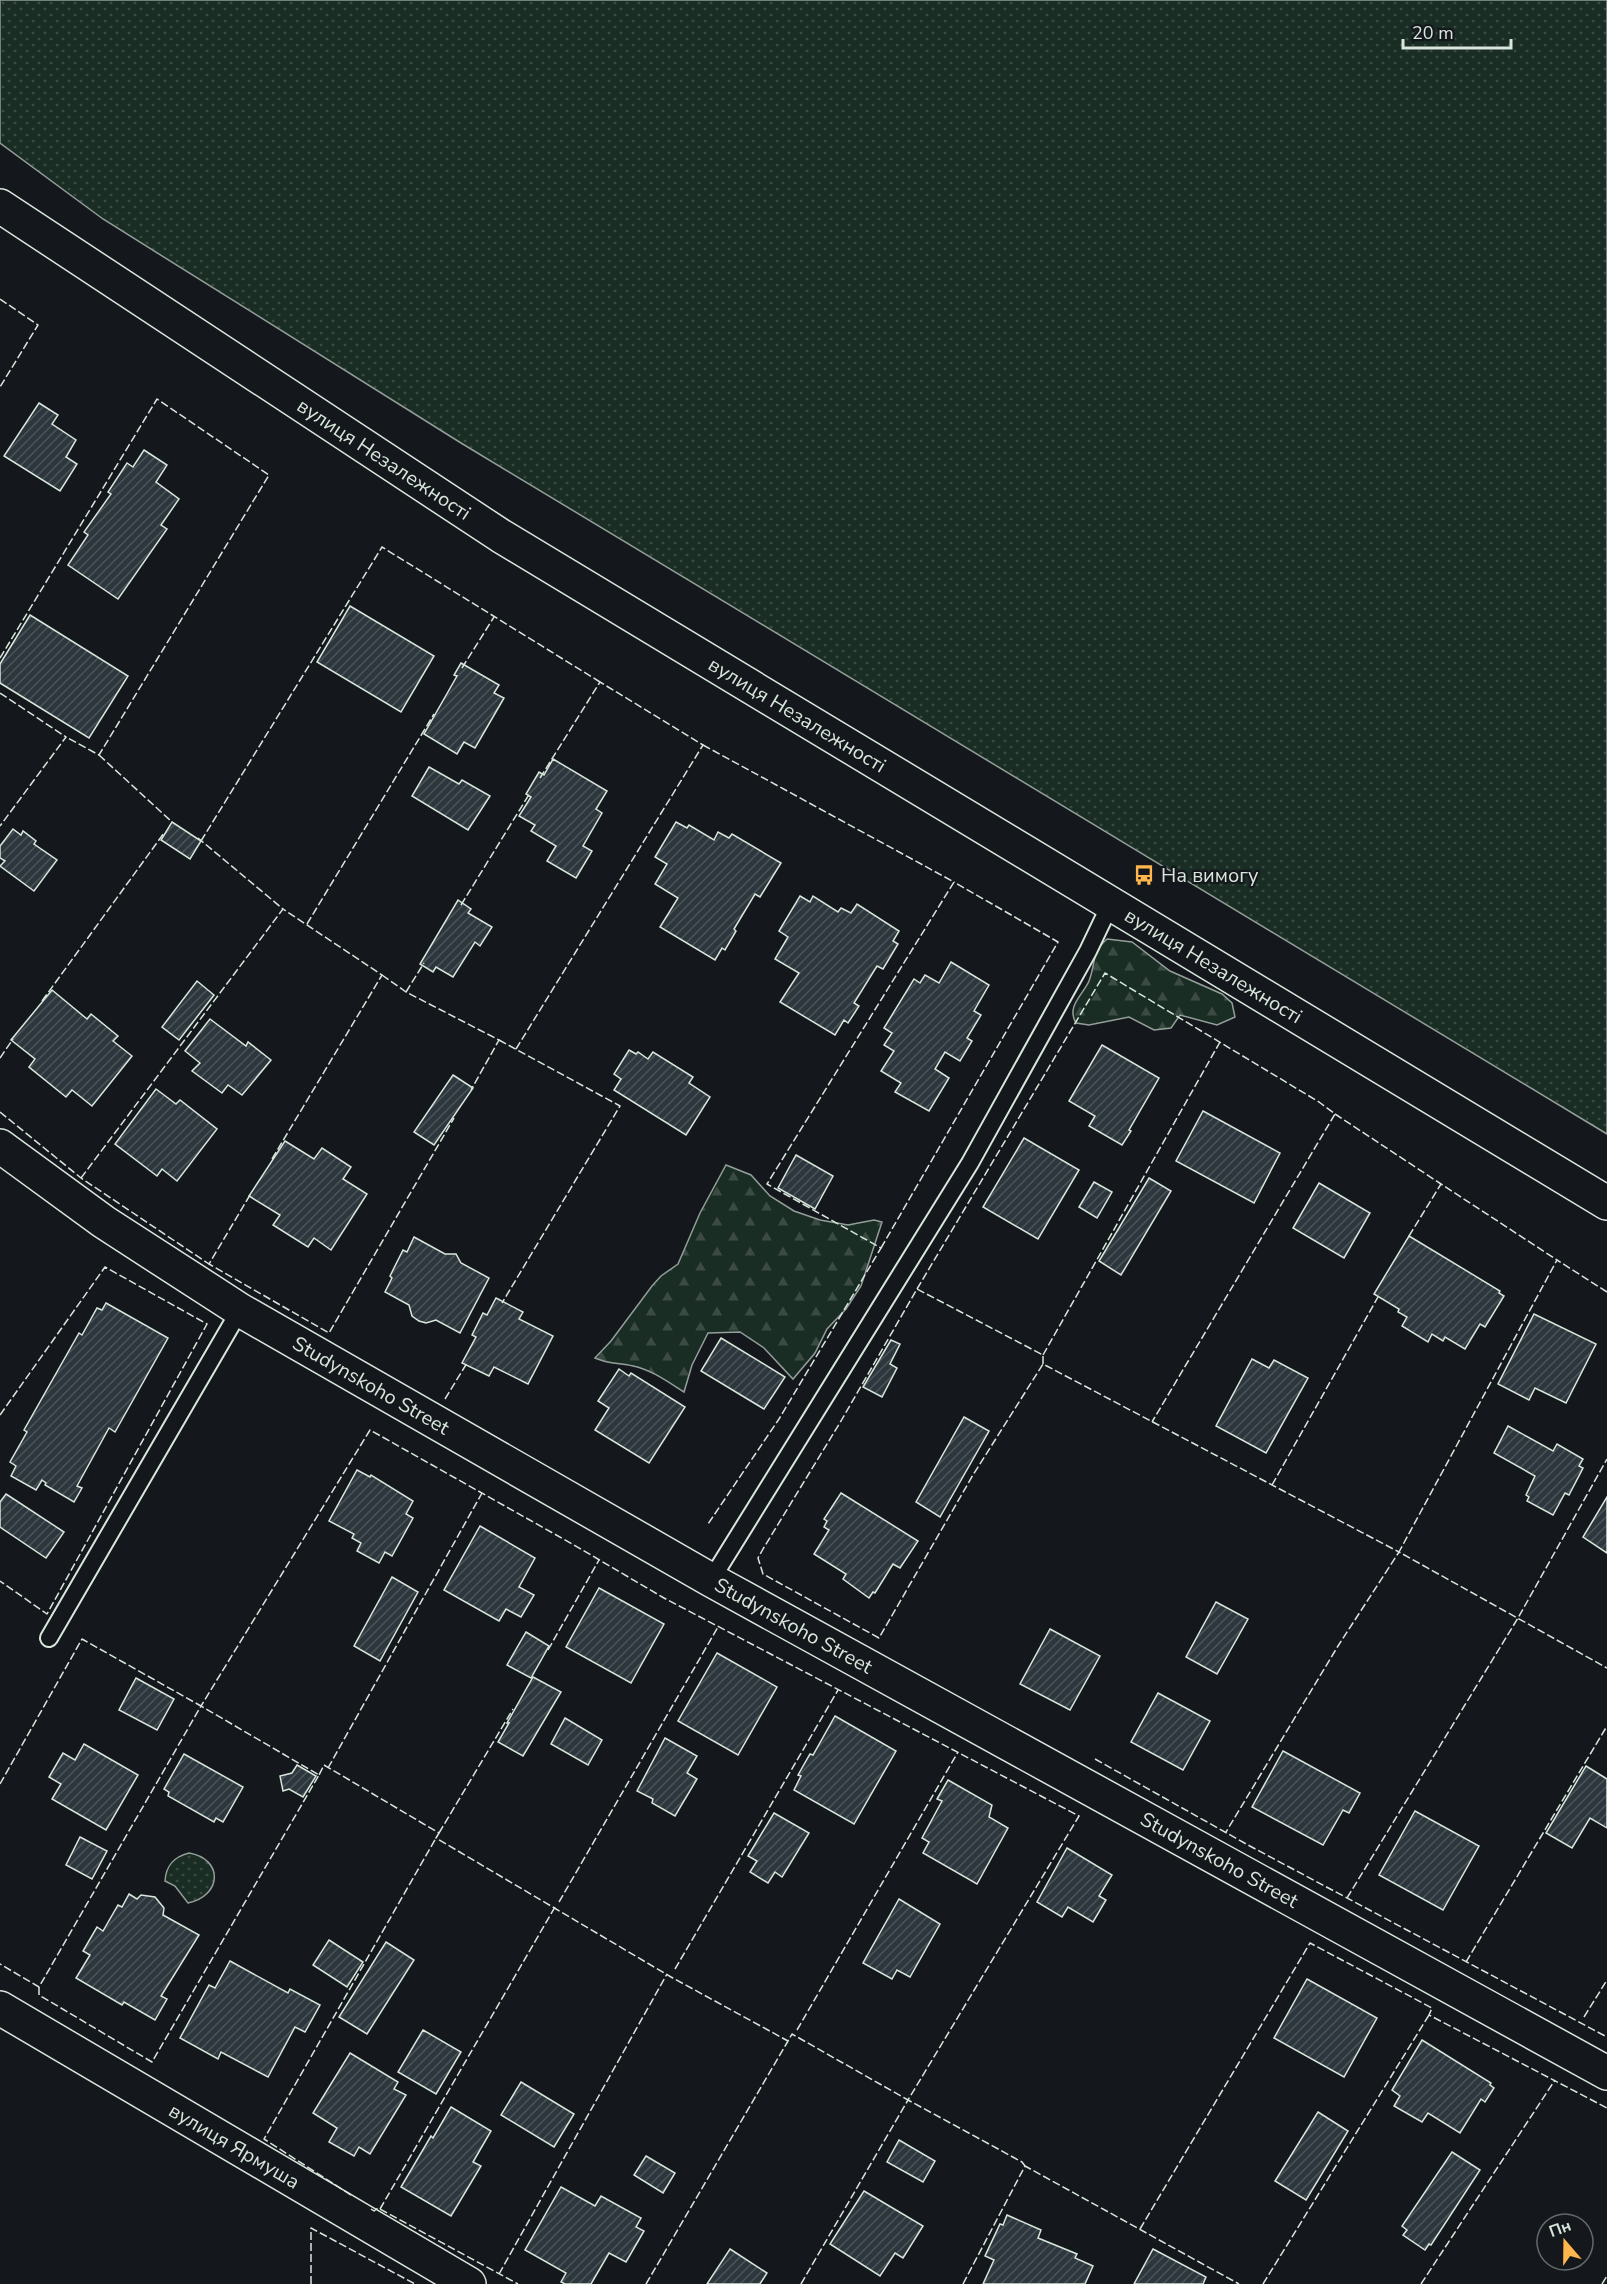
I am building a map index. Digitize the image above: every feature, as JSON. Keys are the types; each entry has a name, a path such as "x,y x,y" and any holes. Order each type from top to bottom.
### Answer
{"street":[{"name":"вулиця Незалежності","path":"0,207 501,536 1607,1203"},
{"name":"Studynskoho Street","path":"0,1146 104,1222 240,1310 711,1580 1607,2073"},
{"name":"вулиця Ярмуша","path":"0,2008 469,2284"}],"lane":[{"path":"711,1580 970,1162 1088,951 1111,903"},
{"path":"49,1638 240,1310"}],"green space":[{"path":"0,0 1607,0 1607,1134 461,443 103,219 0,143"},
{"path":"1107,939 1132,942 1170,971 1222,994 1232,1003 1235,1017 1217,1025 1180,1015 1171,1028 1154,1030 1129,1017 1089,1025 1076,1023 1073,1017 1074,1006 1089,981 1098,949"},
{"path":"726,1165 751,1175 770,1196 794,1211 820,1220 848,1225 874,1220 882,1222 861,1286 846,1309 827,1329 815,1353 793,1379 764,1348 740,1332 708,1333 692,1365 684,1392 647,1370 595,1358 611,1341 652,1286 661,1276 678,1264 700,1213"},
{"path":"189,1853 208,1862 213,1870 214,1878 207,1893 188,1903 175,1886 165,1881 171,1863"}],"building":[{"path":"39,403 58,415 52,424 76,440 66,457 77,464 60,491 4,456"},
{"path":"144,450 167,465 156,482 179,499 161,525 167,529 118,599 68,565 88,535 84,532 111,494 108,492 127,463 133,467"},
{"path":"350,606 434,656 401,712 317,662"},
{"path":"30,615 128,676 89,738 0,683 0,664"},
{"path":"461,663 499,685 494,693 504,698 475,748 464,742 457,754 424,734 457,676 454,675"},
{"path":"553,759 607,791 596,809 602,813 583,846 592,851 576,878 547,861 556,846 531,831 535,825 519,816 531,797 526,794 539,772 544,775"},
{"path":"429,767 459,784 462,780 490,796 468,830 412,796"},
{"path":"172,822 201,841 190,859 161,840"},
{"path":"676,822 687,828 689,825 714,840 718,832 729,838 732,834 781,863 760,897 755,894 734,929 736,931 725,950 722,948 715,960 660,927 678,898 655,884 667,864 655,857"},
{"path":"13,829 21,835 23,831 36,841 34,844 57,860 34,891 0,866 5,861 0,858 0,846"},
{"path":"800,896 810,902 813,896 838,912 841,908 851,913 857,904 899,931 893,941 898,944 883,969 877,966 854,1003 859,1006 848,1023 844,1020 835,1035 780,1002 799,973 775,959 788,937 779,931"},
{"path":"458,900 471,909 468,913 492,927 480,946 475,942 453,977 436,967 433,972 420,964"},
{"path":"951,962 989,985 974,1011 981,1015 967,1038 972,1041 960,1061 945,1052 935,1069 949,1078 929,1111 895,1092 901,1083 881,1071 894,1051 884,1045 892,1033 884,1028 914,979 920,983 925,975 939,983"},
{"path":"197,981 214,995 179,1040 162,1027"},
{"path":"52,990 87,1019 91,1014 118,1036 113,1041 132,1056 92,1106 72,1090 66,1097 29,1067 35,1059 11,1040"},
{"path":"210,1019 246,1046 248,1042 271,1060 242,1095 228,1085 222,1093 192,1071 200,1063 185,1051"},
{"path":"1102,1045 1159,1078 1122,1145 1089,1126 1095,1116 1069,1101"},
{"path":"629,1050 636,1054 638,1052 648,1059 653,1052 693,1077 689,1083 710,1097 686,1135 614,1090 621,1079 614,1074"},
{"path":"453,1075 473,1088 434,1145 414,1132"},
{"path":"156,1089 176,1104 180,1100 217,1129 177,1181 162,1169 157,1176 115,1144"},
{"path":"1203,1111 1280,1153 1254,1203 1176,1161"},
{"path":"1024,1138 1079,1170 1038,1239 983,1207"},
{"path":"285,1141 314,1159 322,1148 351,1167 343,1179 367,1194 331,1250 314,1238 308,1247 273,1225 280,1215 249,1196"},
{"path":"796,1155 833,1176 815,1209 778,1188"},
{"path":"1149,1178 1171,1191 1121,1275 1099,1261"},
{"path":"1094,1182 1112,1192 1097,1218 1079,1207"},
{"path":"1319,1183 1370,1213 1344,1258 1293,1228"},
{"path":"1409,1236 1500,1291 1499,1293 1504,1296 1485,1327 1480,1324 1465,1349 1445,1337 1443,1341 1432,1334 1428,1342 1402,1326 1407,1317 1398,1312 1399,1309 1374,1294"},
{"path":"414,1237 445,1254 456,1254 461,1263 489,1278 460,1333 436,1320 426,1323 419,1321 412,1316 409,1305 385,1292 403,1250 407,1252"},
{"path":"496,1298 523,1312 519,1319 553,1336 528,1384 494,1367 489,1376 462,1363 476,1337 472,1335 483,1313 487,1315"},
{"path":"106,1303 168,1338 115,1432 109,1428 77,1486 82,1488 74,1502 45,1485 46,1483 42,1480 36,1490 11,1476 16,1466 10,1462 27,1432 24,1430 79,1333 82,1335 97,1308 102,1310"},
{"path":"1534,1314 1596,1344 1566,1403 1535,1388 1529,1400 1498,1384"},
{"path":"721,1338 785,1377 764,1409 701,1371"},
{"path":"891,1340 900,1344 890,1364 897,1368 882,1397 863,1387"},
{"path":"1252,1359 1269,1368 1274,1360 1308,1378 1266,1453 1216,1426"},
{"path":"619,1369 629,1376 631,1373 685,1407 649,1463 595,1430 609,1408 598,1401"},
{"path":"964,1417 989,1431 940,1517 916,1502"},
{"path":"1508,1426 1553,1451 1557,1444 1583,1459 1579,1466 1583,1468 1569,1495 1565,1493 1553,1515 1527,1501 1529,1497 1526,1495 1535,1476 1494,1453"},
{"path":"357,1470 370,1477 371,1475 413,1501 406,1514 413,1518 392,1556 385,1552 379,1563 357,1551 361,1543 352,1538 354,1534 329,1521"},
{"path":"841,1493 918,1541 900,1568 893,1564 875,1593 873,1592 869,1598 843,1579 846,1574 814,1554 829,1530 824,1527 827,1521 824,1519"},
{"path":"6,1494 64,1532 46,1558 0,1527 0,1502"},
{"path":"1607,1497 1607,1553 1583,1537"},
{"path":"480,1526 535,1558 519,1587 534,1595 521,1617 506,1609 499,1621 444,1590"},
{"path":"392,1577 418,1592 380,1661 354,1646"},
{"path":"599,1588 664,1624 631,1683 566,1647"},
{"path":"1216,1602 1248,1619 1217,1674 1186,1657"},
{"path":"1050,1629 1100,1656 1070,1710 1020,1684"},
{"path":"526,1632 549,1646 531,1678 507,1665"},
{"path":"717,1653 777,1687 738,1755 678,1721"},
{"path":"533,1677 561,1692 523,1756 498,1742"},
{"path":"136,1678 174,1699 157,1730 119,1710"},
{"path":"1158,1693 1210,1721 1183,1770 1131,1742"},
{"path":"835,1716 896,1751 854,1824 794,1790 801,1776 798,1775 810,1754 813,1755"},
{"path":"565,1718 602,1740 588,1765 551,1744"},
{"path":"665,1738 697,1756 687,1773 697,1779 675,1816 652,1803 653,1799 637,1791"},
{"path":"84,1744 138,1775 106,1830 52,1799 61,1784 49,1777 63,1753 75,1760"},
{"path":"1283,1751 1360,1793 1349,1813 1343,1810 1323,1845 1252,1807"},
{"path":"184,1754 243,1787 223,1822 216,1818 214,1822 168,1796 169,1792 164,1789"},
{"path":"297,1765 316,1776 303,1797 289,1789 283,1791 280,1776 292,1773"},
{"path":"1586,1766 1607,1779 1607,1828 1590,1818 1572,1848 1546,1833"},
{"path":"948,1780 992,1805 989,1817 1008,1828 977,1884 923,1853 929,1842 922,1838 942,1801 937,1799"},
{"path":"1415,1811 1479,1846 1443,1910 1379,1875"},
{"path":"774,1813 809,1833 782,1877 775,1872 768,1883 750,1872 757,1861 748,1856"},
{"path":"80,1837 107,1851 92,1879 66,1865"},
{"path":"1067,1848 1112,1875 1099,1896 1106,1900 1093,1922 1068,1907 1062,1917 1037,1902"},
{"path":"129,1894 137,1899 141,1895 155,1897 164,1908 163,1915 199,1935 161,1996 167,1999 155,2020 124,2002 122,2005 76,1978 90,1955 83,1951 97,1927 103,1931 118,1905 122,1907"},
{"path":"899,1899 940,1924 910,1977 897,1970 892,1979 863,1963"},
{"path":"329,1940 363,1962 347,1987 313,1965"},
{"path":"386,1942 414,1960 367,2034 339,2017"},
{"path":"230,1961 288,1993 290,1989 320,2005 305,2032 295,2027 268,2077 221,2052 218,2059 180,2038 209,1985 215,1988"},
{"path":"1307,1979 1377,2018 1344,2077 1274,2038"},
{"path":"423,2030 461,2052 436,2094 398,2072"},
{"path":"1422,2040 1491,2083 1490,2085 1494,2088 1485,2102 1481,2099 1460,2133 1428,2113 1422,2122 1394,2106 1400,2096 1392,2090"},
{"path":"350,2053 398,2082 394,2089 406,2095 370,2154 359,2147 354,2156 329,2142 337,2128 313,2113"},
{"path":"521,2082 574,2114 554,2147 501,2115"},
{"path":"451,2107 491,2131 473,2162 481,2166 451,2216 401,2187"},
{"path":"1318,2112 1348,2131 1306,2200 1275,2181"},
{"path":"899,2140 935,2161 923,2182 887,2162"},
{"path":"1452,2152 1480,2170 1431,2245 1429,2244 1425,2250 1403,2235 1407,2230 1402,2226"},
{"path":"646,2156 675,2173 663,2193 634,2175"},
{"path":"561,2187 595,2206 601,2196 641,2218 636,2227 644,2231 626,2262 609,2253 591,2284 561,2282 566,2273 525,2250"},
{"path":"864,2191 923,2226 903,2258 895,2253 880,2276 830,2244"},
{"path":"1007,2215 1041,2230 1038,2238 1077,2254 1075,2258 1093,2266 1085,2284 983,2284 994,2260 985,2256 1000,2224 1003,2225"},
{"path":"730,2249 767,2273 760,2284 707,2284"},
{"path":"1153,2249 1206,2277 1203,2284 1134,2284"}],"fence":[{"path":"0,299 38,325 0,387"},
{"path":"0,658 157,399 269,475 99,755 66,737"},
{"path":"201,841 382,547 600,682"},
{"path":"462,668 494,617"},
{"path":"516,1049 703,745 600,682 540,778"},
{"path":"0,693 66,737 0,826"},
{"path":"307,924 434,714"},
{"path":"703,745 954,882 767,1184 881,1248 779,1419 708,1524"},
{"path":"99,755 172,822"},
{"path":"461,905 530,793"},
{"path":"42,1001 164,833"},
{"path":"81,1178 283,909 198,838"},
{"path":"881,1248 1058,942 954,882"},
{"path":"272,1159 382,975 283,909"},
{"path":"406,992 424,963"},
{"path":"917,1289 1105,973 1319,1102 1335,1114 1152,1422"},
{"path":"382,975 406,992 499,1040 471,1090"},
{"path":"0,1058 13,1039"},
{"path":"499,1040 620,1106 502,1303"},
{"path":"1043,1355 1220,1042"},
{"path":"0,1112 81,1178 209,1264"},
{"path":"1335,1114 1441,1184"},
{"path":"250,1195 209,1264 329,1333 454,1118"},
{"path":"1409,1236 1441,1184 1557,1260"},
{"path":"1607,1292 1557,1260 1399,1552 1607,1668"},
{"path":"0,1415 105,1267 207,1324 47,1614 0,1581"},
{"path":"1043,1364 1043,1355 917,1289 758,1558 763,1574 879,1638 973,1475 1043,1364 1399,1552 1338,1646 1226,1832"},
{"path":"1272,1485 1378,1297"},
{"path":"445,1399 467,1363"},
{"path":"39,1987 39,1995 152,2062 319,1775 201,1706 370,1430 664,1598 1079,1816 908,2100 792,2034 788,2041 671,1977 436,1838 439,1833 324,1765 319,1775"},
{"path":"1347,1898 1518,1618 1607,1459"},
{"path":"328,1768 482,1493"},
{"path":"548,1650 599,1560"},
{"path":"559,1902 718,1627"},
{"path":"0,1784 82,1639 201,1706 39,1987 0,1964"},
{"path":"675,1969 838,1690"},
{"path":"439,1833 513,1709"},
{"path":"1466,1962 1607,1726"},
{"path":"797,2030 958,1752"},
{"path":"1095,1759 1248,1845 1607,2037"},
{"path":"351,2195 264,2139 436,1838"},
{"path":"380,2209 555,1907"},
{"path":"1140,2229 1310,1943 1432,2008 1429,2015 1607,2108"},
{"path":"499,2274 667,1974"},
{"path":"1584,2017 1607,1980"},
{"path":"1263,2284 1429,2015"},
{"path":"646,2284 788,2041"},
{"path":"1421,2284 1555,2080"},
{"path":"801,2284 908,2100 1022,2162 1025,2166"},
{"path":"963,2284 1025,2166 1239,2284"},
{"path":"371,2209 374,2211 378,2208 518,2284"},
{"path":"311,2284 311,2228 415,2284"},
{"path":"1602,2284 1607,2276"}],"place":[{"name":"На вимогу","path":"1144,875"}]}
